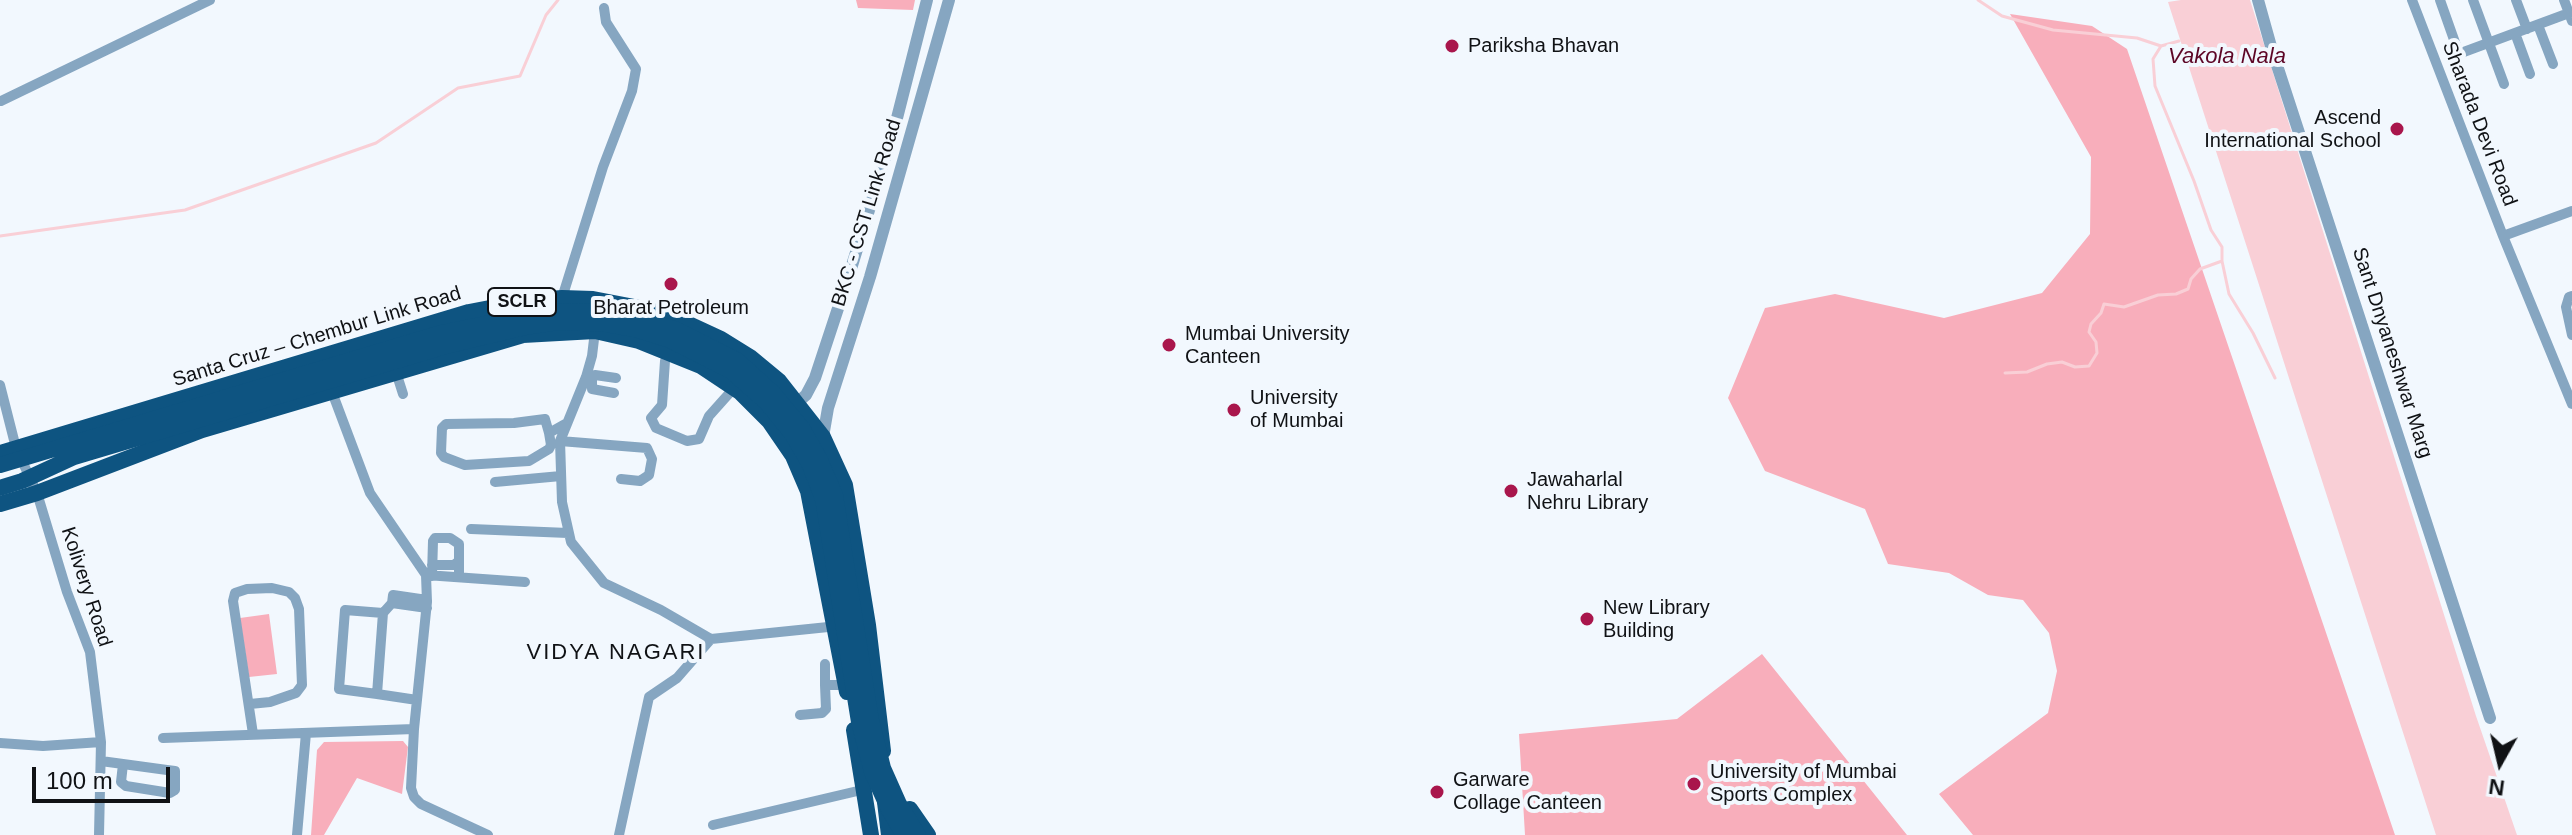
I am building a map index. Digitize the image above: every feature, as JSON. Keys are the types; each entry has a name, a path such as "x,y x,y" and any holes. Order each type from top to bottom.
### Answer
{"highway":[{"name":"Santa Cruz – Chembur Link Road","path":"8,451 469,312 562,298 593,299 650,310 680,320 721,339 750,357 779,381 823,437 845,485 868,625 883,741 885,798 892,835"},
{"path":"0,488 22,481 75,450 79,434 493,313 496,307"},
{"path":"639,341 650,310"},
{"path":"0,479 75,450 441,333 557,311 607,312 641,318 685,334 738,361 774,394 802,428 819,458 835,495 871,720 883,768 899,804 918,835"},
{"path":"0,465 75,450 446,346 526,327 558,322 605,324 670,340 731,371 766,402 792,434 809,463 823,499 859,722 872,772 904,835"},
{"name":"SCLR","path":"0,504 202,430 523,335 595,331 669,351 701,366 734,388 769,421 793,456 808,491 866,789 871,835"},
{"path":"883,741 894,777 928,835"}],"street":[{"path":"1,101 210,0"},
{"name":"BKC - CST Link Road","path":"798,402 806,395 815,378 850,272 927,0"},
{"name":"BKC - CST Link Road","path":"823,437 828,408 907,153 949,0"},
{"name":"Sant Dnyaneshwar Marg","path":"2258,0 2490,718"},
{"name":"Sharada Devi Road","path":"2412,0 2503,236 2572,211"},
{"path":"2440,0 2458,51 2466,53 2532,27 2570,17 2564,0"},
{"path":"2473,0 2504,84"},
{"path":"2516,0 2553,64"},
{"path":"562,298 603,167 632,91 636,69 606,22 604,8"},
{"path":"2515,33 2530,74"},
{"path":"887,149 907,153"},
{"path":"2503,236 2572,404"},
{"path":"850,272 870,277"},
{"path":"2572,296 2566,307 2572,335"},
{"path":"595,331 589,377 565,424 560,441 561,476 562,502 571,542 604,583 661,610 711,639 868,625"},
{"path":"669,351 665,361 662,405 651,418 656,428 687,441 699,439 709,416 734,388"},
{"path":"396,372 403,394"},
{"path":"589,377 616,378"},
{"path":"589,377 592,389 614,393"},
{"name":"Kolivery Road","path":"0,385 8,451 37,493 67,592 90,652 101,742 99,835"},
{"path":"332,392 370,493 430,572 525,582"},
{"path":"541,419 547,422 549,433 550,447 529,461 465,465 441,453 442,428 446,424 514,423 541,419"},
{"path":"549,433 565,424"},
{"path":"560,441 647,448 652,459 649,475 640,481 621,479"},
{"path":"495,482 561,476"},
{"path":"471,529 568,533"},
{"path":"459,577 459,544 455,540 435,538 414,729 411,788 421,804 488,835"},
{"path":"430,572 459,561"},
{"path":"250,704 270,702 296,693 302,685 299,609 289,592 272,588 235,593 233,601 253,734"},
{"path":"377,694 383,613 393,599 427,604"},
{"path":"383,613 345,610 339,689 417,700"},
{"path":"619,835 649,697 677,678 711,639"},
{"path":"800,715 822,713 826,709 825,664"},
{"path":"825,685 845,685"},
{"path":"163,738 414,729"},
{"path":"297,835 306,733"},
{"path":"0,743 43,746 101,742"},
{"path":"101,761 175,771 175,790 170,793 126,786 121,782 123,764"},
{"path":"713,825 866,789"}],"shaded area":[{"path":"856,0 915,0 913,10 858,8"},
{"path":"2010,14 2092,26 2127,49 2395,835 1973,835 1939,794 2048,713 2057,671 2049,633 2023,600 1988,595 1949,573 1888,564 1865,509 1765,471 1728,398 1765,308 1835,294 1944,318 2042,293 2090,234 2091,157"},
{"path":"269,614 277,674 249,677 240,618"},
{"name":"University of Mumbai Sports Complex","path":"1762,654 1907,835 1525,835 1519,734 1677,719"},
{"path":"403,741 408,747 402,794 357,778 324,835 311,835 317,750 324,742"}],"water":[{"name":"Vakola Nala","path":"2250,0 2476,716 2517,835 2436,835 2168,2"}],"waterway":[{"path":"0,236 185,210 376,143 458,88 520,76 546,15 558,0"},
{"path":"1978,0 2002,16 2053,30 2137,38 2161,46"},
{"path":"2005,373 2027,372 2062,362 2075,367 2089,366 2097,353 2096,342 2089,332 2104,304 2124,307 2158,295 2176,294 2188,289 2191,279 2200,269 2222,261 2222,247 2211,230 2155,86 2153,59 2161,46 2179,41"},
{"path":"2222,261 2229,294 2275,378"}],"place":[{"name":"Pariksha Bhavan","path":"1452,46"},
{"name":"Ascend International School","path":"2397,129"},
{"name":"Bharat Petroleum","path":"671,284"},
{"name":"Mumbai University Canteen","path":"1169,345"},
{"name":"University of Mumbai","path":"1234,410"},
{"name":"Jawaharlal Nehru Library","path":"1511,491"},
{"name":"New Library Building","path":"1587,619"},
{"name":"University of Mumbai Sports Complex","path":"1694,784"},
{"name":"Garware Collage Canteen","path":"1437,792"}],"district":[{"name":"VIDYA NAGARI","path":"616,653"}]}
